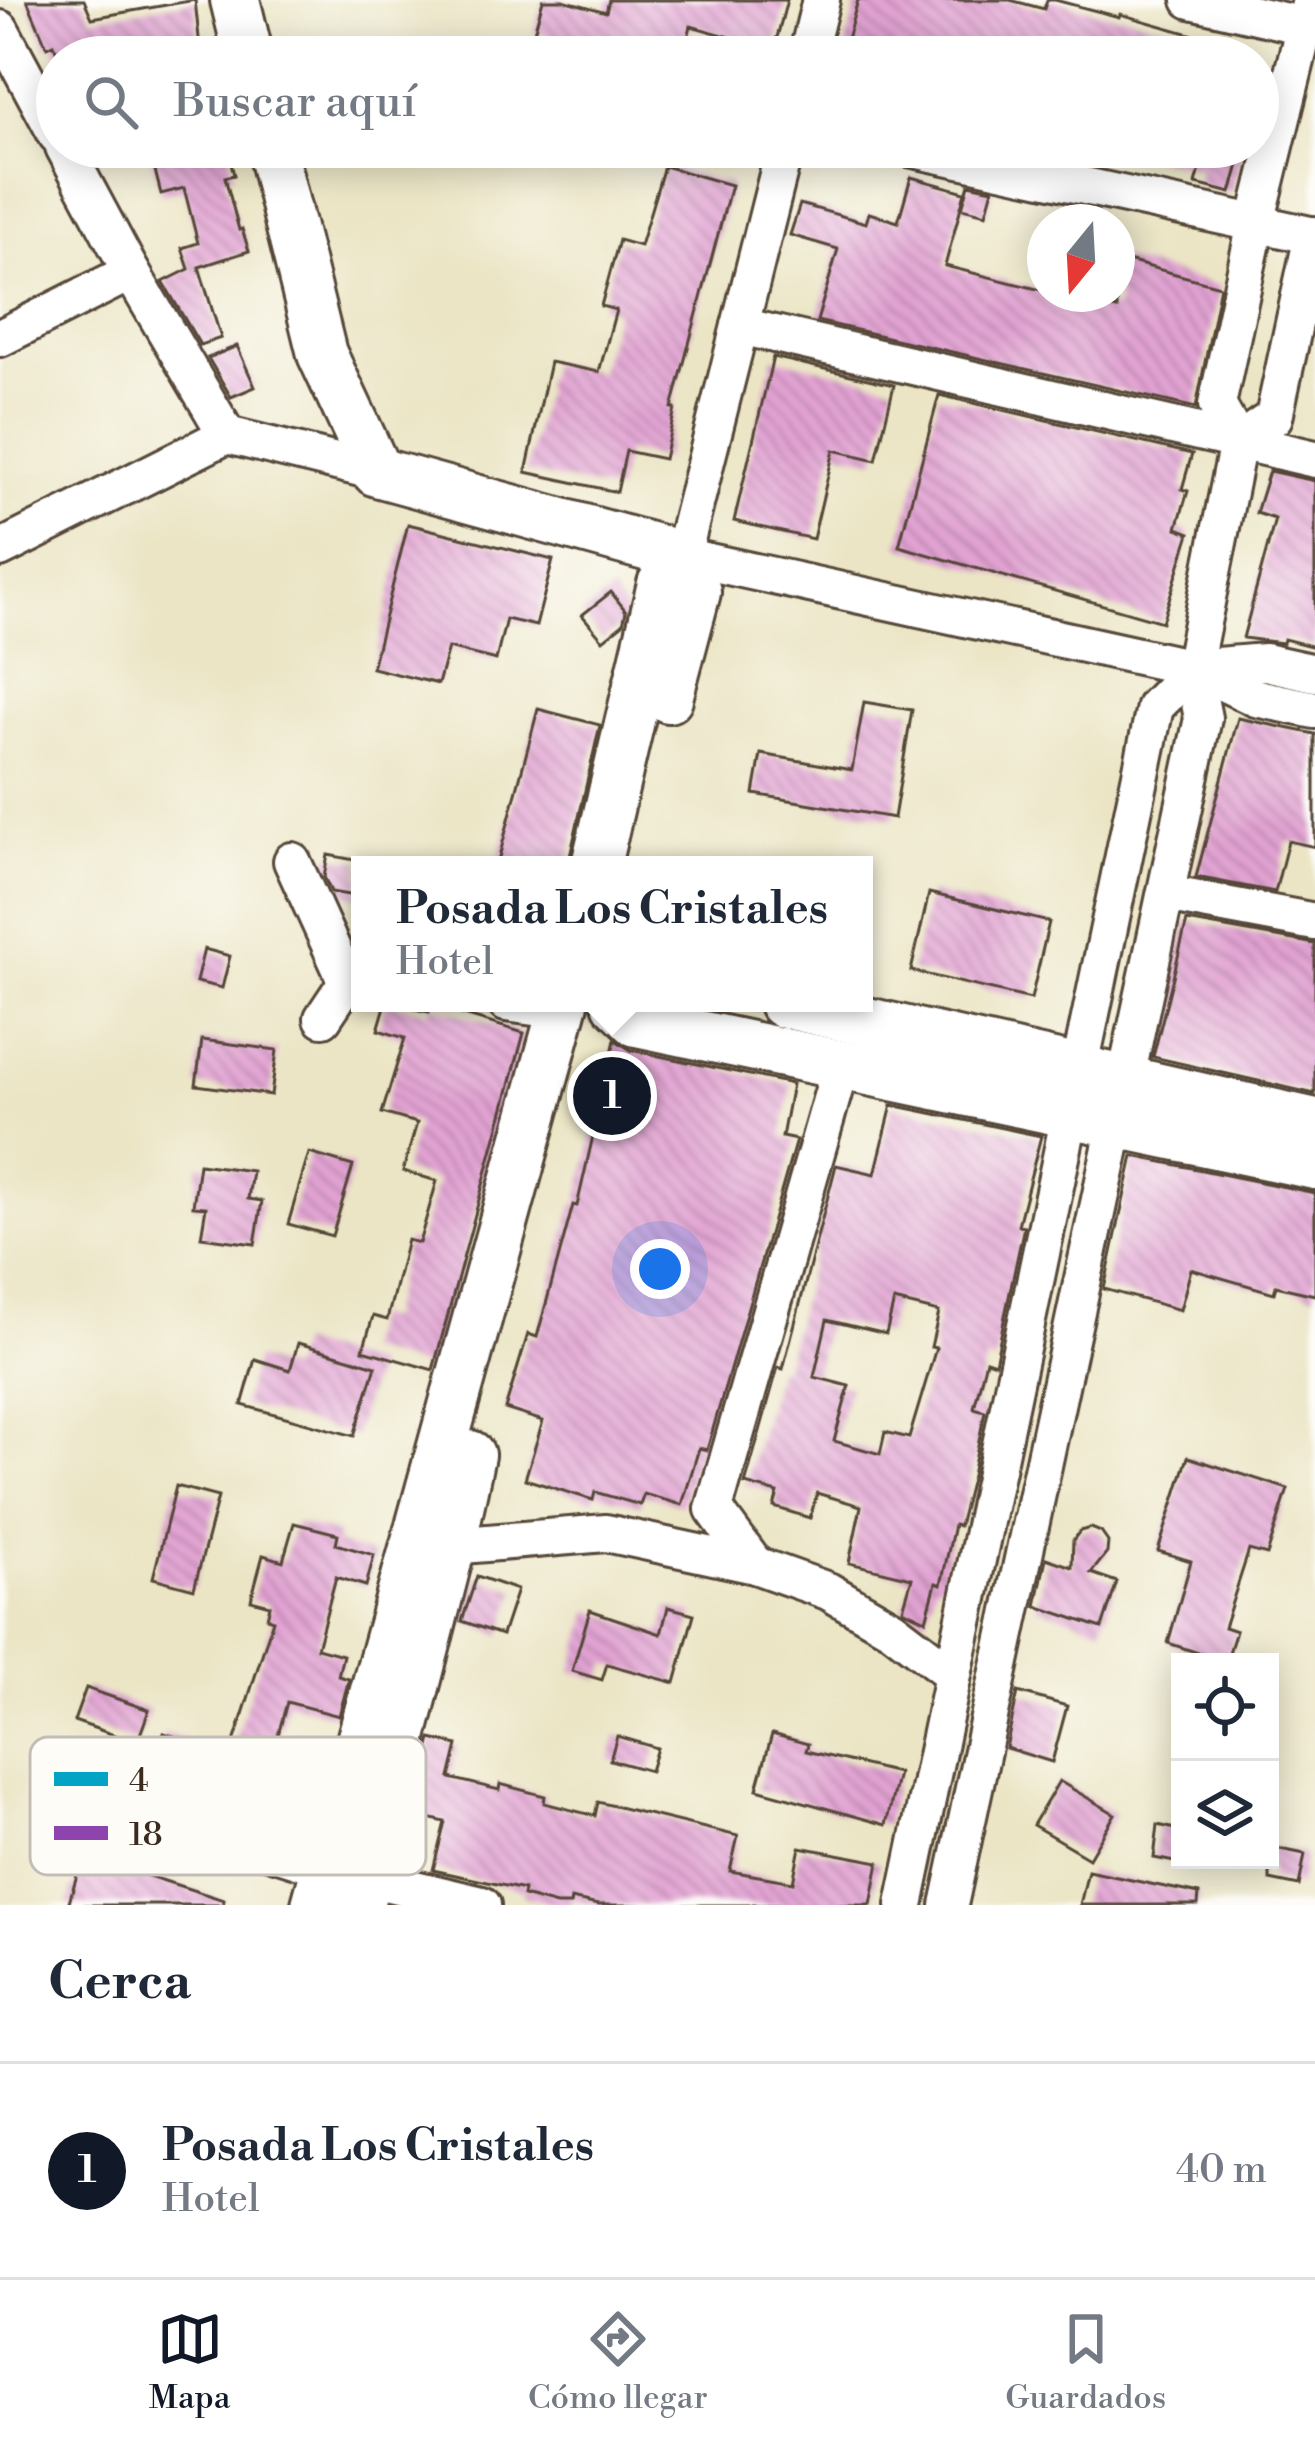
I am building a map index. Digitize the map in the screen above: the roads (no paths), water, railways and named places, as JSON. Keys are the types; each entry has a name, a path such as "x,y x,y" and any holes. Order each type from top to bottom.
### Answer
{"street":[{"path":"235,0 244,36"},
{"path":"812,36 821,0"},
{"path":"1191,0 1307,13 1279,128"},
{"path":"0,29 36,96"},
{"path":"75,168 227,435"},
{"path":"276,168 322,354 376,472"},
{"path":"598,856 662,584 682,556 779,168"},
{"path":"1001,168 1314,235 1274,417 1238,442"},
{"path":"905,1905 951,1672 1098,1096 1166,894 1203,718 1193,668 1238,442 1217,404 1269,168"},
{"path":"0,338 131,272"},
{"path":"740,326 1315,459"},
{"path":"0,549 227,435 682,556 1193,668 1256,698 1315,710"},
{"path":"626,856 696,592 682,556"},
{"path":"950,1905 1098,1096 1155,707 1193,668 1265,662 1315,673"},
{"path":"292,861 351,977"},
{"path":"1166,894 1315,922"},
{"path":"323,1018 351,986"},
{"path":"381,1737 569,1012"},
{"path":"390,1737 451,1546 570,1012"},
{"path":"626,1012 637,1022 841,1065 1315,1124"},
{"path":"813,1012 1315,1165"},
{"path":"754,1565 714,1509 841,1065"},
{"path":"451,1546 607,1533 754,1565 828,1591 892,1628 951,1672"},
{"path":"308,1875 341,1889 482,1905"}],"place":[{"name":"Posada Los Cristales","path":"612,1096"}]}
